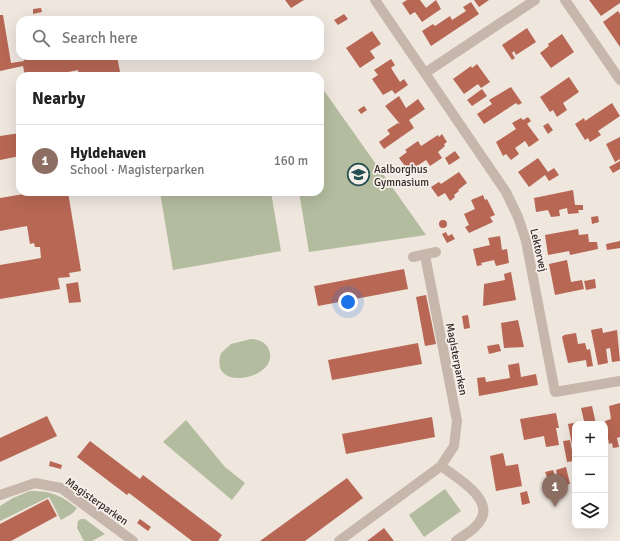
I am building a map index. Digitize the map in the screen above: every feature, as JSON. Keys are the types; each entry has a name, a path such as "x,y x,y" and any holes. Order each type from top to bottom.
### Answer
{"street":[{"name":"Lektorvej","path":"375,0 506,192 518,217 526,241 555,392 620,382"},
{"path":"425,73 534,0"},
{"path":"565,0 620,80"},
{"path":"413,257 436,252"},
{"name":"Magisterparken","path":"339,541 441,466 454,446 457,421 425,255"},
{"path":"441,466 477,495 483,504 484,513 481,521 456,541"},
{"name":"Magisterparken","path":"0,495 35,483 61,488 133,541"}],"green space":[{"path":"324,91 426,235 309,252 300,196 324,196"},
{"path":"161,196 272,196 281,251 173,270"},
{"path":"251,339 260,341 267,346 270,357 266,366 258,373 246,377 235,378 225,374 220,366 221,353 231,344"},
{"path":"186,420 225,467 245,483 232,500 163,442"},
{"path":"445,489 461,511 424,537 409,515"},
{"path":"30,491 50,493 66,500 77,508 73,513 61,520 49,497 0,521 0,506 13,498"},
{"path":"85,519 105,534 92,541 84,541 77,528 78,521"}],"building":[{"path":"285,0 304,0 291,8"},
{"path":"407,0 420,0 426,8 436,0 441,9 422,22 415,12 410,15 402,3"},
{"path":"474,0 489,0 479,7"},
{"path":"589,0 620,0 620,3 601,16"},
{"path":"471,2 479,14 431,46 422,31 433,24 435,26 450,16 452,20 466,11 463,7"},
{"path":"41,8 42,12 33,14 33,9"},
{"path":"618,11 620,14 620,47 603,22"},
{"path":"344,14 348,19 338,25 334,20"},
{"path":"0,15 3,15 11,63 24,60 118,60 120,72 78,72 78,70 68,72 24,72 23,66 0,71"},
{"path":"527,28 536,42 516,55 514,51 512,53 515,58 512,60 502,45"},
{"path":"372,31 381,44 370,51 375,58 360,68 346,48"},
{"path":"562,34 574,52 551,68 540,53 549,46 548,44"},
{"path":"391,59 395,65 391,68 400,82 404,79 408,85 395,94 392,90 383,95 372,79 378,75 374,70"},
{"path":"477,64 490,82 481,88 478,84 464,94 453,79 471,66 472,68"},
{"path":"569,77 579,92 563,103 567,110 557,117 553,110 550,112 540,97"},
{"path":"511,87 522,103 518,105 516,103 484,124 477,114 492,104 489,100"},
{"path":"482,89 487,96 472,106 467,100"},
{"path":"399,96 406,108 418,99 425,109 409,120 414,128 384,149 379,142 390,134 387,130 398,123 400,124 385,106"},
{"path":"612,103 620,116 598,131 601,135 590,142 588,138 585,140 575,124 584,118 585,121"},
{"path":"364,106 367,110 361,114 358,110"},
{"path":"528,117 531,121 527,124 539,140 529,147 525,141 515,148 519,154 511,160 506,154 503,156 496,142 516,129 512,123 521,118 523,120"},
{"path":"548,123 553,130 548,134 543,126"},
{"path":"16,134 16,157 0,160 0,136"},
{"path":"442,134 447,142 438,152 442,158 430,166 426,160 417,166 419,168 411,174 399,158 407,152 405,150 418,141 421,146"},
{"path":"620,137 620,159 615,162 606,144"},
{"path":"455,151 460,158 449,165 445,158"},
{"path":"538,158 548,172 554,168 559,175 549,181 545,175 529,187 518,172"},
{"path":"620,161 620,169 613,173 609,167"},
{"path":"459,172 467,183 458,190 459,191 454,195 455,197 450,201 445,193 438,197 431,187 439,182 441,184"},
{"path":"573,190 575,205 583,205 583,210 578,210 579,213 568,214 567,208 559,210 560,216 551,217 548,210 536,212 534,198"},
{"path":"16,195 69,196 81,271 69,273 70,277 58,278 60,289 0,299 0,265 41,258 40,247 35,247 34,243 30,244 27,226 0,231 0,198"},
{"path":"483,195 485,200 487,199 495,215 490,217 493,222 469,233 465,227 469,225 464,214 475,209 471,200"},
{"path":"598,216 599,222 592,224 591,217"},
{"path":"441,220 445,220 447,224 445,228 441,228 439,226 439,222"},
{"path":"578,229 579,235 588,234 589,242 597,242 598,249 570,255 569,251 548,255 545,235"},
{"path":"446,232 448,236 452,234 455,239 447,243 442,234"},
{"path":"500,236 502,250 507,249 509,263 496,266 494,260 481,263 482,265 477,266 473,249 490,245 488,238"},
{"path":"620,241 620,248 607,250 606,244"},
{"path":"567,260 571,282 582,280 584,289 555,295 549,264"},
{"path":"404,269 408,289 318,306 314,286"},
{"path":"511,272 516,300 483,306 484,284 505,280 504,274"},
{"path":"595,279 596,288 586,290 584,281"},
{"path":"78,282 81,302 69,303 66,284"},
{"path":"426,295 436,344 425,346 416,297"},
{"path":"468,315 470,328 464,329 462,316"},
{"path":"518,320 524,347 504,348 501,323"},
{"path":"602,328 603,333 617,330 620,361 612,362 610,348 606,349 608,363 598,365 591,330"},
{"path":"576,333 578,344 585,343 587,350 590,349 593,366 587,367 586,360 568,363 562,337 564,335"},
{"path":"418,343 422,364 332,380 328,360"},
{"path":"499,344 501,351 489,354 487,346"},
{"path":"519,363 521,377 536,374 538,385 479,396 477,378 485,377 486,382 510,378 508,365"},
{"path":"620,403 620,437 617,438 619,447 613,448 612,443 609,444 608,421 605,421 611,419 609,406"},
{"path":"592,406 595,421 584,421 581,408"},
{"path":"556,413 559,428 556,428 559,445 546,447 544,436 524,440 520,419"},
{"path":"47,416 57,436 0,462 0,438"},
{"path":"432,417 435,437 346,454 342,434"},
{"path":"572,423 572,445 568,424"},
{"path":"570,440 572,461 567,462 563,441"},
{"path":"90,441 140,479 143,475 222,535 218,541 192,541 129,493 127,495 77,457"},
{"path":"503,453 506,466 518,464 522,486 496,491 490,456"},
{"path":"50,461 62,465 61,469 49,466"},
{"path":"566,467 570,484 561,486 559,485 556,470"},
{"path":"553,470 555,475 547,477 545,472"},
{"path":"347,478 363,498 305,541 260,541"},
{"path":"527,491 530,503 522,505 520,493"},
{"path":"48,499 57,516 11,541 0,541 0,524"},
{"path":"140,519 151,527 148,531 137,523"},
{"path":"384,528 394,541 367,541"}],"place":[{"name":"Aalborghus Gymnasium","path":"358,175"},
{"name":"Hyldehaven","path":"555,507"}]}
